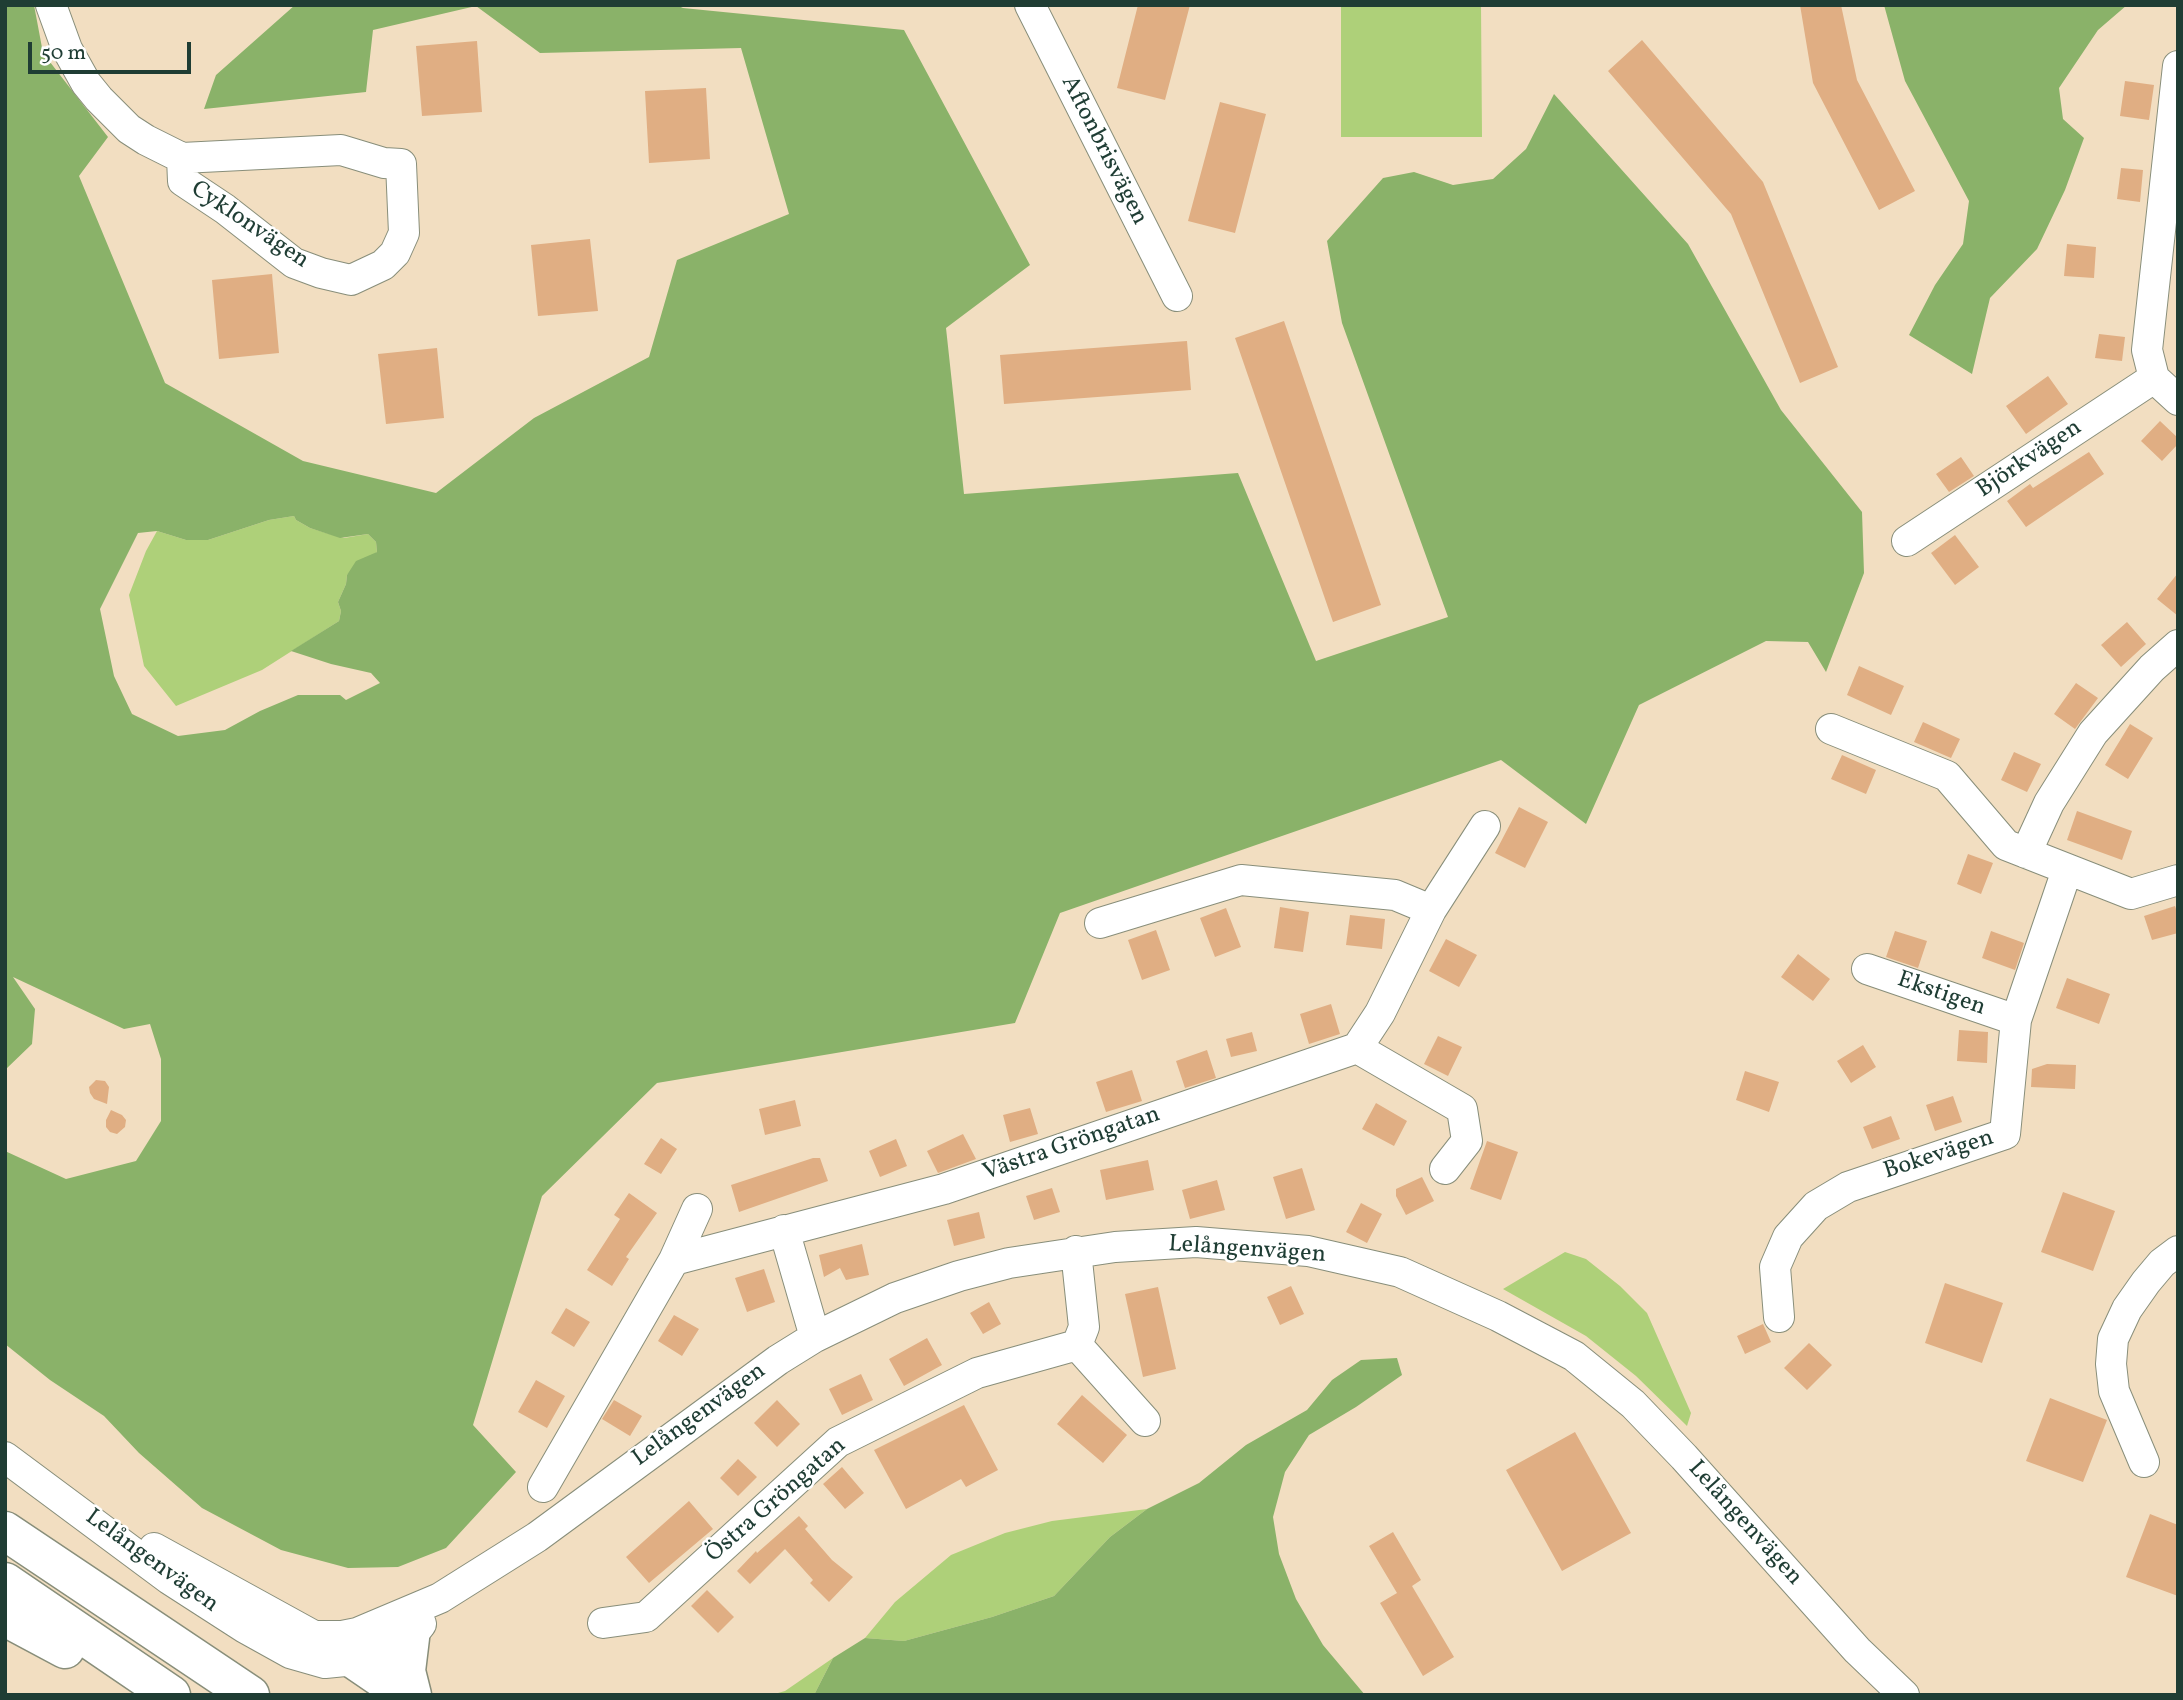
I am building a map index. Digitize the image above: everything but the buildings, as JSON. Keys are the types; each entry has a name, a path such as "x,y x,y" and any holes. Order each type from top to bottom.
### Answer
{"highway":[{"path":"5,1531 250,1695"},
{"path":"5,1582 171,1695"},
{"path":"5,1617 158,1695"},
{"path":"410,1638 406,1671 412,1695"},
{"path":"355,1660 406,1695"}],"street":[{"name":"Cyklonvägen","path":"51,5 67,49 86,83 99,100 129,129 146,140 182,158 341,150 384,163 401,164 404,233 395,253 383,265 366,275 351,280 321,273 294,263 225,209 183,181 182,158"},
{"name":"Aftonbrisvägen","path":"1030,5 1177,296"},
{"path":"2178,66 2147,350 2154,378 2178,400"},
{"name":"Björkvägen","path":"1907,541 2154,378"},
{"path":"2026,853 2049,803 2093,733 2152,668 2178,645"},
{"path":"1831,729 1947,776 2006,845 2131,894 2178,880"},
{"path":"1445,1169 1467,1141 1462,1109 1357,1048 1380,1013 1431,910 1485,825"},
{"name":"Bokevägen","path":"1779,1317 1775,1267 1788,1237 1815,1206 1848,1187 2005,1134 2016,1020 2067,870"},
{"path":"1100,923 1241,880 1395,895 1431,910"},
{"name":"Ekstigen","path":"1867,969 2016,1020"},
{"name":"Västra Gröngatan","path":"674,1260 944,1189 1357,1048"},
{"path":"543,1487 674,1260 696,1209"},
{"path":"784,1230 815,1337"},
{"name":"Lelångenvägen","path":"316,1636 357,1633 440,1598 537,1537 778,1360 815,1337 895,1298 959,1276 1009,1263 1076,1251 1196,1242 1308,1251 1399,1272 1499,1315 1574,1356 1633,1404 1857,1650 1904,1695"},
{"path":"1076,1251 1084,1327 1077,1345 1144,1421"},
{"path":"2144,1462 2114,1391 2111,1364 2113,1339 2127,1309 2146,1282 2162,1263 2178,1251"},
{"name":"Östra Gröngatan","path":"603,1623 646,1617 838,1442 976,1373 1077,1345"},
{"name":"Lelångenvägen","path":"5,1457 169,1579 290,1653 311,1660 332,1663 355,1660 410,1638 440,1598"},
{"name":"Lelångenvägen","path":"65,1500 316,1636 355,1660"}],"green space":[{"path":"5,5 34,5 43,53 108,137 79,176 165,383 303,461 436,493 534,418 649,357 677,260 789,214 741,48 540,53 476,6 373,30 366,92 204,109 216,75 295,5 676,5 683,8 904,30 1030,265 946,328 964,494 1238,473 1316,661 1448,617 1342,323 1327,241 1383,178 1414,172 1453,185 1493,179 1526,149 1554,94 1688,244 1781,410 1862,512 1864,573 1826,672 1808,642 1766,641 1639,705 1586,824 1501,760 1060,913 1015,1023 657,1083 542,1196 473,1425 516,1472 446,1548 398,1567 348,1568 281,1550 202,1508 139,1453 104,1416 50,1380 5,1344 5,1151 66,1179 136,1161 161,1121 161,1059 150,1024 124,1029 13,977 35,1009 32,1044 5,1070","holes":["294,516 310,528 340,538 368,534 376,542 377,552 356,561 347,575 338,602 341,611 339,621 291,651 371,673 380,683 346,700 340,695 298,695 225,730 178,736 132,714 114,676 100,609 138,533 157,531 186,540 208,540 269,520"]},
{"path":"1341,5 1481,5 1482,137 1341,137"},
{"path":"1884,5 2127,5 2098,30 2059,88 2063,119 2084,138 2065,190 2037,249 1990,298 1972,374 1909,335 1935,285 1963,244 1969,201 1905,81"},
{"path":"294,516 310,528 344,538 368,534 376,542 377,552 347,575 338,602 341,611 339,621 262,670 176,706 144,666 129,595 157,531 186,540 208,540 269,520"},
{"path":"1565,1252 1586,1259 1620,1286 1647,1313 1691,1413 1687,1426 1636,1376 1586,1336 1503,1289"},
{"path":"1397,1358 1402,1375 1309,1435 1285,1472 1273,1517 1279,1554 1296,1599 1323,1645 1365,1695 814,1695 833,1658 865,1638 904,1641 992,1617 1054,1596 1110,1537 1147,1509 1199,1483 1246,1445 1307,1410 1332,1380 1361,1360"},
{"path":"1147,1509 1110,1537 1054,1596 992,1617 904,1641 865,1638 895,1602 951,1555 1005,1533 1052,1521"},
{"path":"833,1658 814,1695 771,1695 785,1691"}]}
